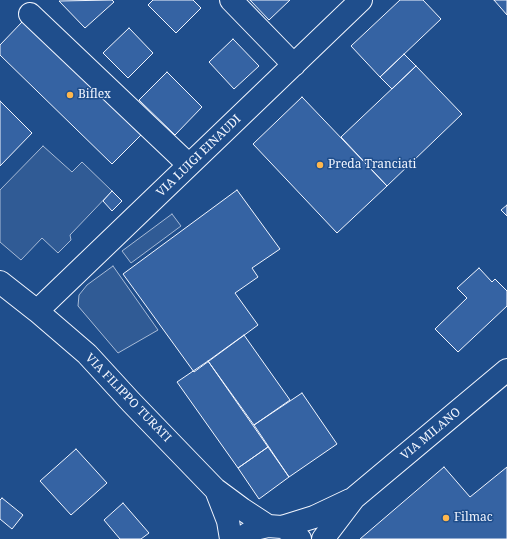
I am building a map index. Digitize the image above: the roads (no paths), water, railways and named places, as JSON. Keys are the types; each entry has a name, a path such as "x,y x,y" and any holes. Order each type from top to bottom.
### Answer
{"street":[{"path":"231,0 294,65"},
{"name":"VIA LUIGI EINAUDI","path":"37,311 361,0"},
{"path":"30,14 189,166"},
{"name":"VIA FILIPPO TURATI","path":"0,282 37,311 87,354 130,402 216,489 242,509 283,531"},
{"name":"VIA MILANO","path":"323,539 354,498 507,370"},
{"name":"VIA FILIPPO TURATI","path":"216,489 228,521 231,539"},
{"name":"VIA MILANO","path":"240,539 255,529 283,531 354,498"}],"place":[{"name":"Biflex","path":"70,95"},
{"name":"Preda Tranciati","path":"320,165"},
{"name":"Filmac","path":"446,518"}]}
